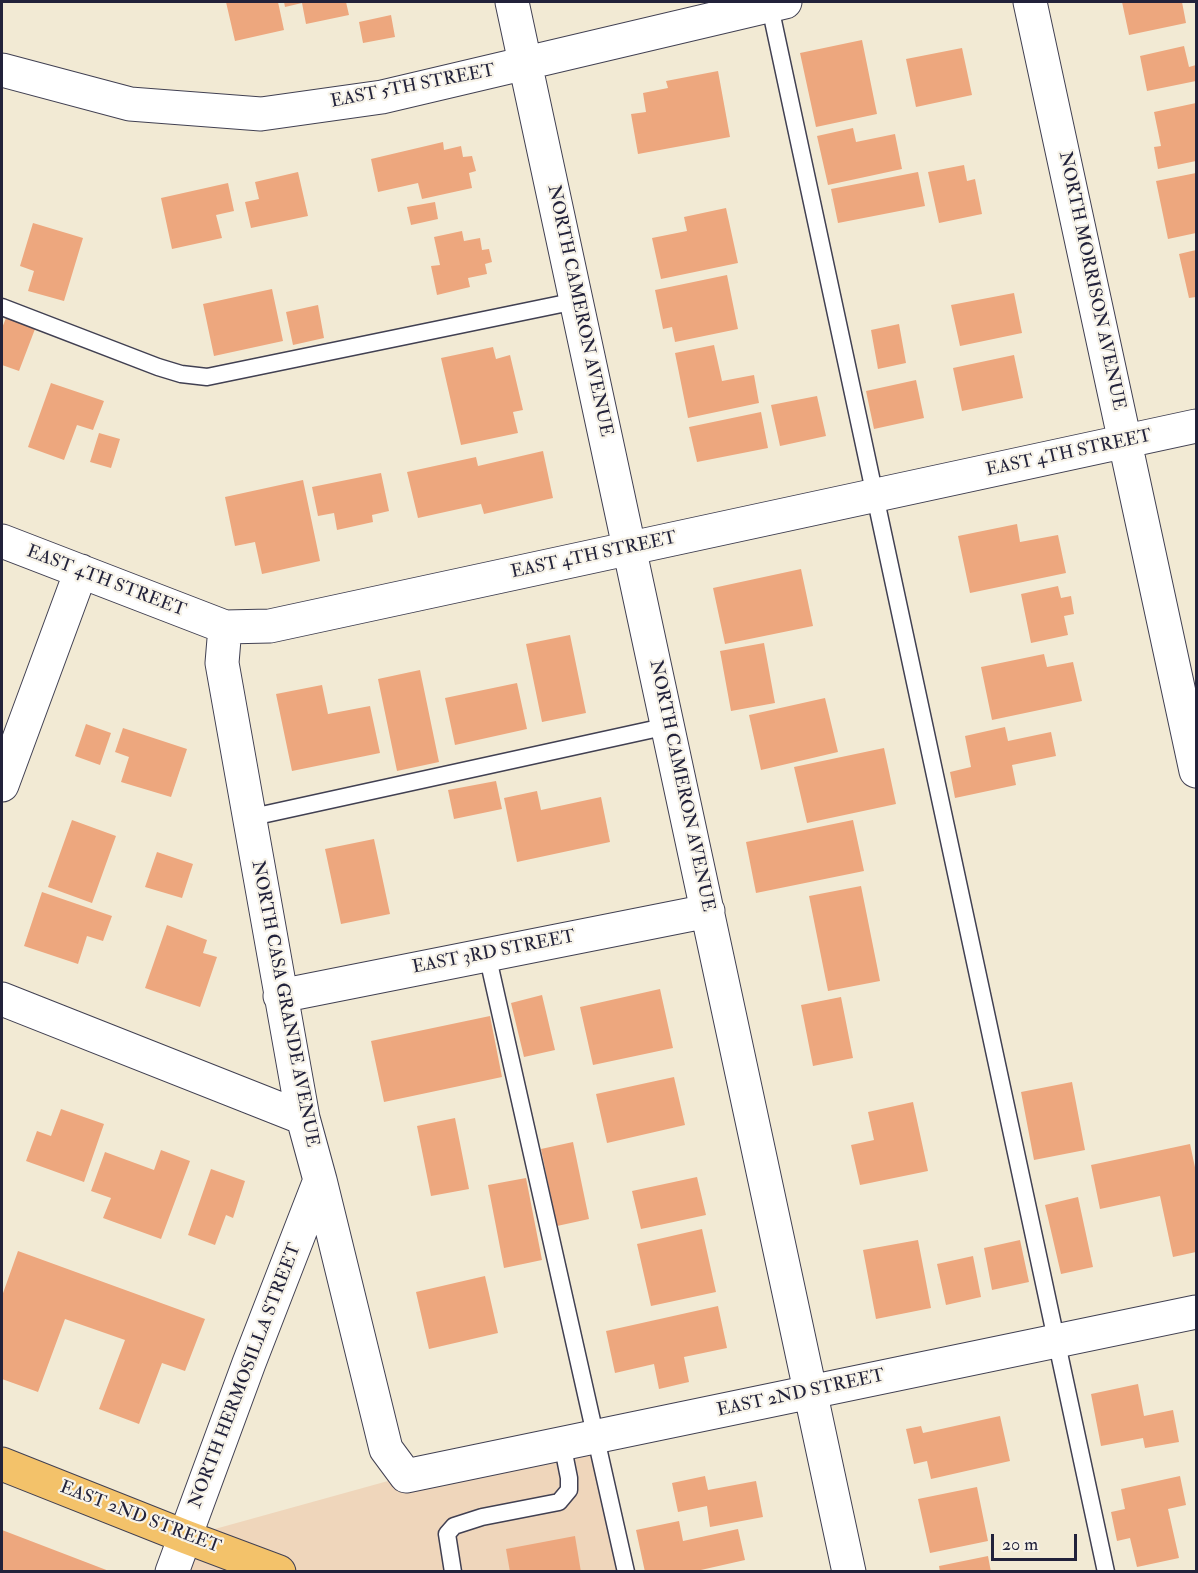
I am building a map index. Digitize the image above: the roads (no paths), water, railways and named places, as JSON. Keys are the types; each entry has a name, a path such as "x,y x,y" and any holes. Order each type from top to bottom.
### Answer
{"main road":[{"name":"EAST 2ND STREET","path":"2,1464 186,1538 279,1572"}],"street":[{"name":"NORTH CAMERON AVENUE","path":"512,2 849,1572"},
{"name":"NORTH MORRISON AVENUE","path":"1030,2 1197,771"},
{"name":"EAST 5TH STREET","path":"2,70 129,104 261,114 382,98 774,3"},
{"name":"EAST 4TH STREET","path":"2,541 225,627 270,626 1197,426"},
{"path":"4,774 81,571"},
{"name":"NORTH CASA GRANDE AVENUE","path":"225,627 222,663 279,996 303,1118 386,1449 406,1476"},
{"name":"EAST 3RD STREET","path":"279,996 708,911"},
{"path":"2,999 303,1118"},
{"name":"NORTH HERMOSILLA STREET","path":"172,1572 320,1180"},
{"name":"EAST 2ND STREET","path":"406,1476 1197,1312"}],"lane":[{"path":"774,3 875,496 1106,1572"},
{"path":"2,307 158,367 181,374 207,377 576,301"},
{"path":"248,818 668,726"},
{"path":"487,954 626,1572"},
{"path":"453,1572 447,1534 454,1526 482,1517 560,1502 569,1490 562,1443"}]}
